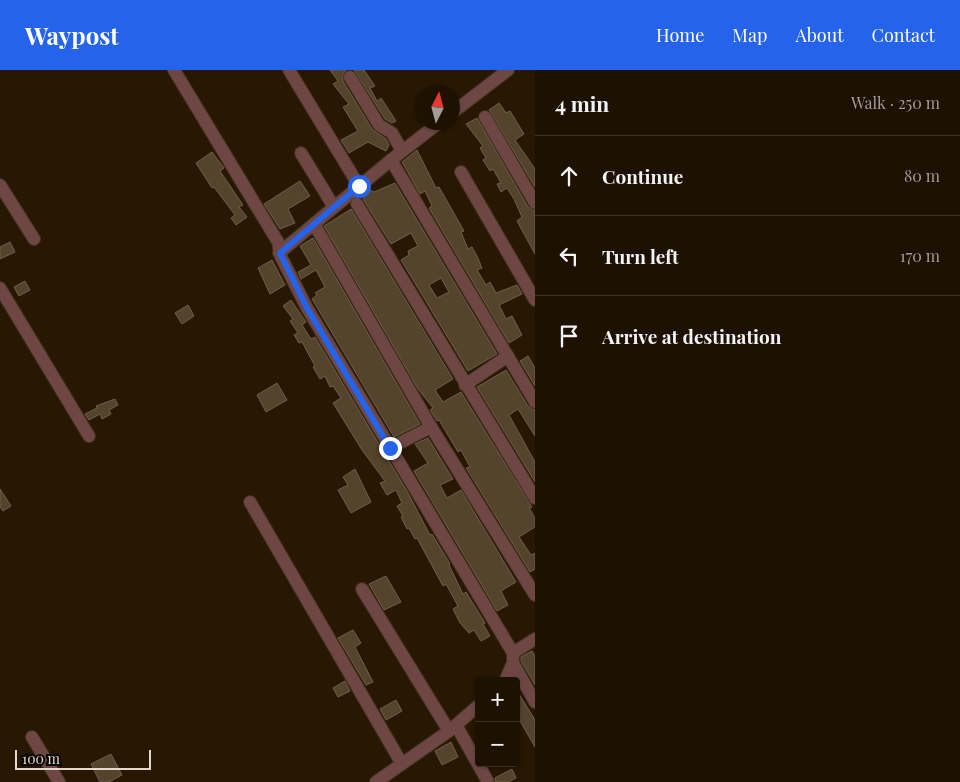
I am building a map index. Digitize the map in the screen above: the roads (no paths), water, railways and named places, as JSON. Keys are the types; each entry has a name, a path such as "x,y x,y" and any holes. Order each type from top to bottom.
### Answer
{"street":[{"path":"174,70 278,242 280,253 307,308 513,658 535,702"},
{"path":"289,70 359,186"},
{"path":"460,106 508,70"},
{"path":"350,76 379,125 392,133 402,151"},
{"path":"485,117 535,204"},
{"path":"280,253 359,186 430,130"},
{"path":"301,153 334,207"},
{"path":"391,160 535,402"},
{"path":"461,172 535,300"},
{"path":"0,185 34,239"},
{"path":"356,204 535,498"},
{"path":"314,224 431,427 535,595"},
{"path":"0,288 89,436"},
{"path":"465,385 508,356"},
{"path":"390,448 431,427"},
{"path":"250,502 402,764"},
{"path":"362,589 488,782"},
{"path":"506,677 513,658 535,639"},
{"path":"376,782 452,728 475,708"},
{"path":"32,737 59,782"}]}
